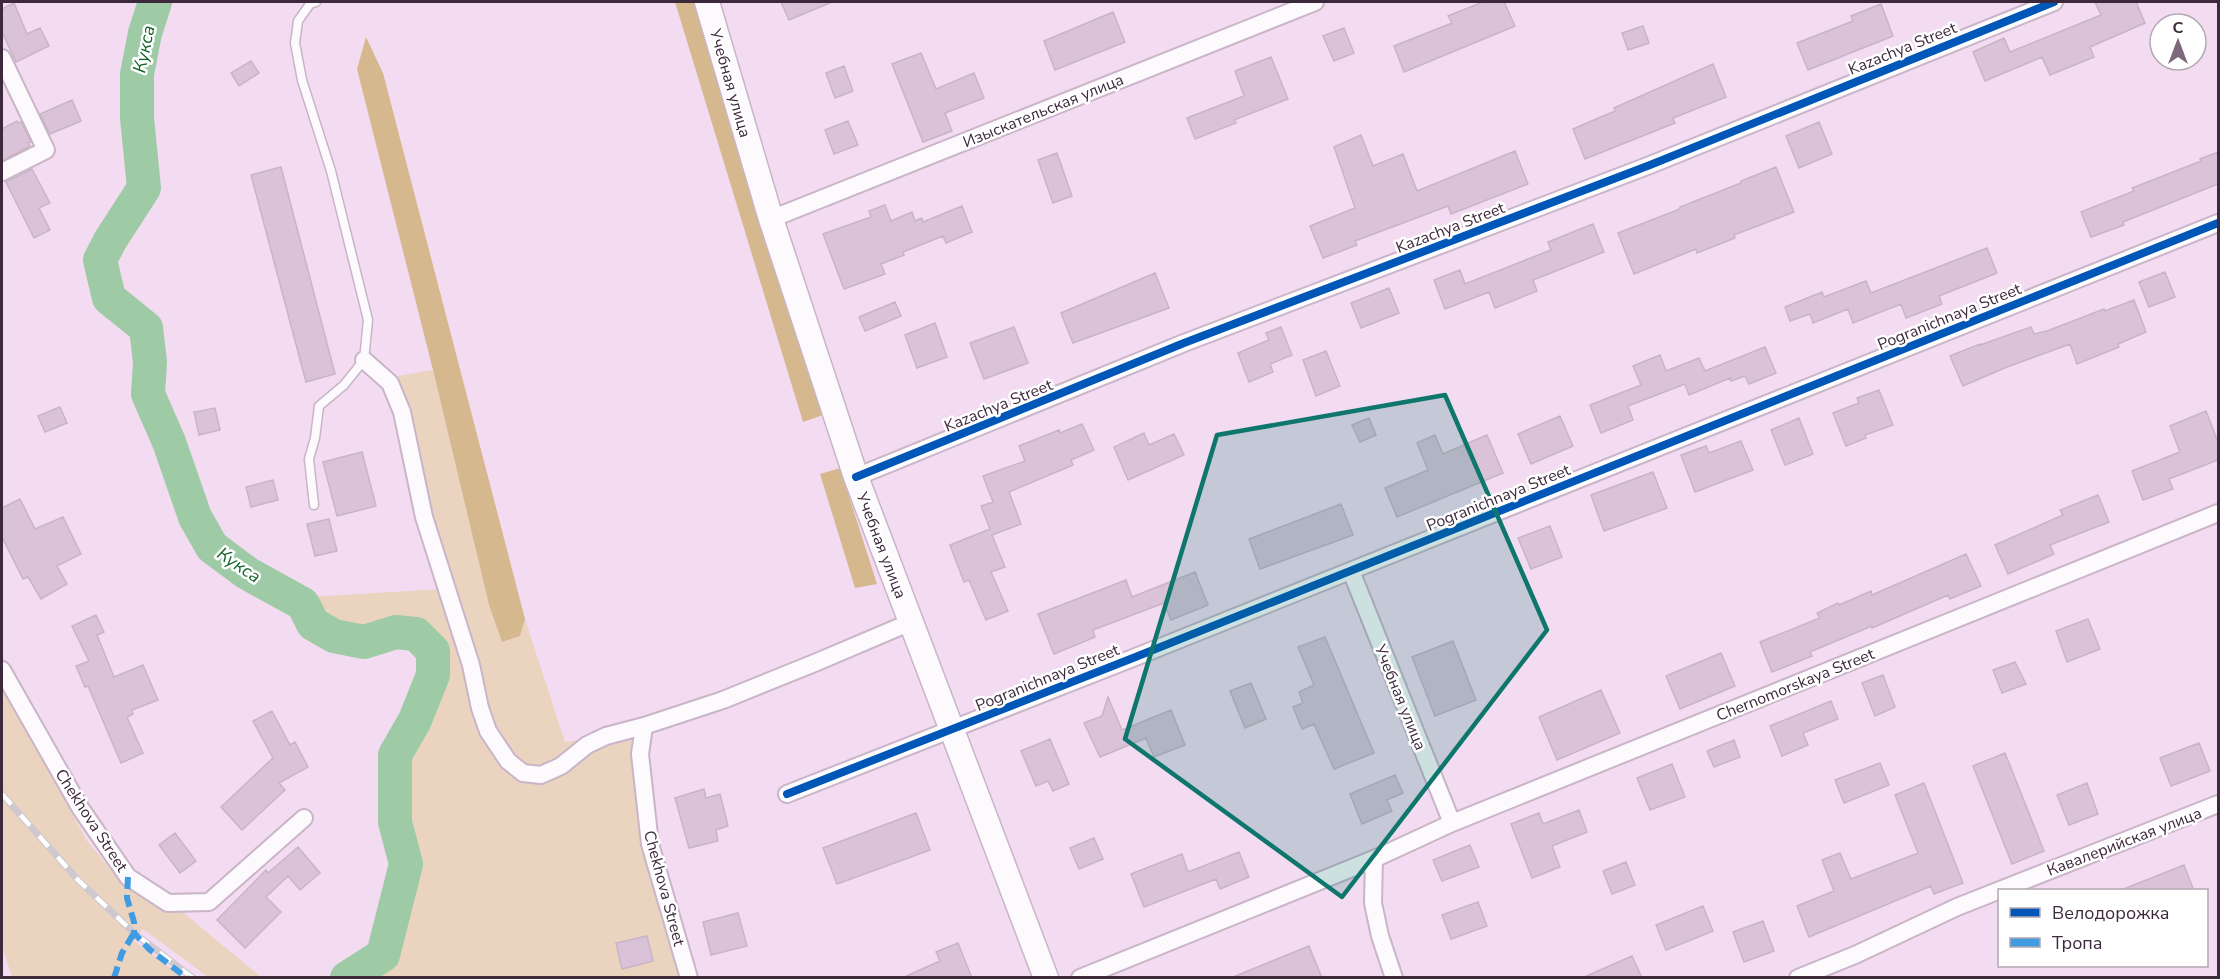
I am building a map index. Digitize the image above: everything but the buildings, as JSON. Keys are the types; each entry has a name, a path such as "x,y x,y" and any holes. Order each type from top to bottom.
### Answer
{"street":[{"name":"Учебная улица","path":"707,2 771,219 856,477 1046,978"},
{"name":"Изыскательская улица","path":"771,219 1315,2"},
{"name":"Kazachya Street","path":"856,477 1184,343 1650,165 2054,2"},
{"path":"2,58 46,150 2,172"},
{"name":"Pogranichnaya Street","path":"787,794 1351,571 2218,223"},
{"path":"364,360 390,383 402,412 424,517 471,665 480,708 488,731 508,761 523,773 541,775 561,766 587,745 606,736 723,700 911,622"},
{"name":"Chernomorskaya Street","path":"1080,978 1374,859 1452,823 2218,513"},
{"name":"Учебная улица","path":"1351,571 1452,823"},
{"name":"Chekhova Street","path":"2,670 81,809 128,877 168,903 209,902 304,818"},
{"name":"Chekhova Street","path":"644,726 640,754 650,844 689,978"},
{"name":"Кавалерийская улица","path":"2003,889 2218,804"},
{"path":"1374,859 1373,903 1380,936 1394,978"},
{"name":"Кавалерийская улица","path":"1798,978 1855,956 1958,907 1998,891"}],"lane":[{"path":"314,505 309,459 315,438 319,406 344,385 364,360 368,320 331,171 302,80 295,44 298,21 310,4 316,2"}],"highlighted area":[{"path":"1445,395 1547,630 1342,897 1125,739 1217,435"}],"shaded area":[{"path":"675,2 695,2 823,415 803,422"},
{"path":"366,37 383,73 525,619 520,636 502,642 489,605 433,370 357,69"},
{"path":"433,370 489,605 502,641 520,636 525,619 565,742 580,740 554,761 541,766 522,767 493,728 429,514 392,377"},
{"path":"840,468 877,584 855,588 820,474"},
{"path":"442,589 504,767 521,781 544,781 610,740 635,736 634,766 641,827 656,888 683,977 365,977 388,961 413,865 408,837 401,820 404,757 423,718 437,677 438,649 420,628 394,626 365,635 335,630 319,618 308,597"},
{"path":"2,687 87,841 121,882 159,908 180,910 261,977 208,977 143,929 134,941 183,977 12,977 2,946"}],"waterway":[{"name":"Кукса","path":"155,2 145,33 137,74 137,118 144,188 100,260 109,298 146,328 150,362 148,394 169,442 195,517 212,547 247,573 303,604 313,624 334,636 364,642 396,632 416,634 433,651 433,675 415,720 395,755 395,822 406,864 383,955 347,978"}],"railway":[{"path":"2,794 78,880 134,933 193,978"}],"marked path":[{"path":"128,877 127,898 134,922 134,933 149,949 187,978"},
{"path":"114,978 122,953 134,933"}],"cycle path":[{"path":"856,477 1184,343 1650,165 2054,2"},
{"path":"787,794 1138,656 2218,223"}]}
